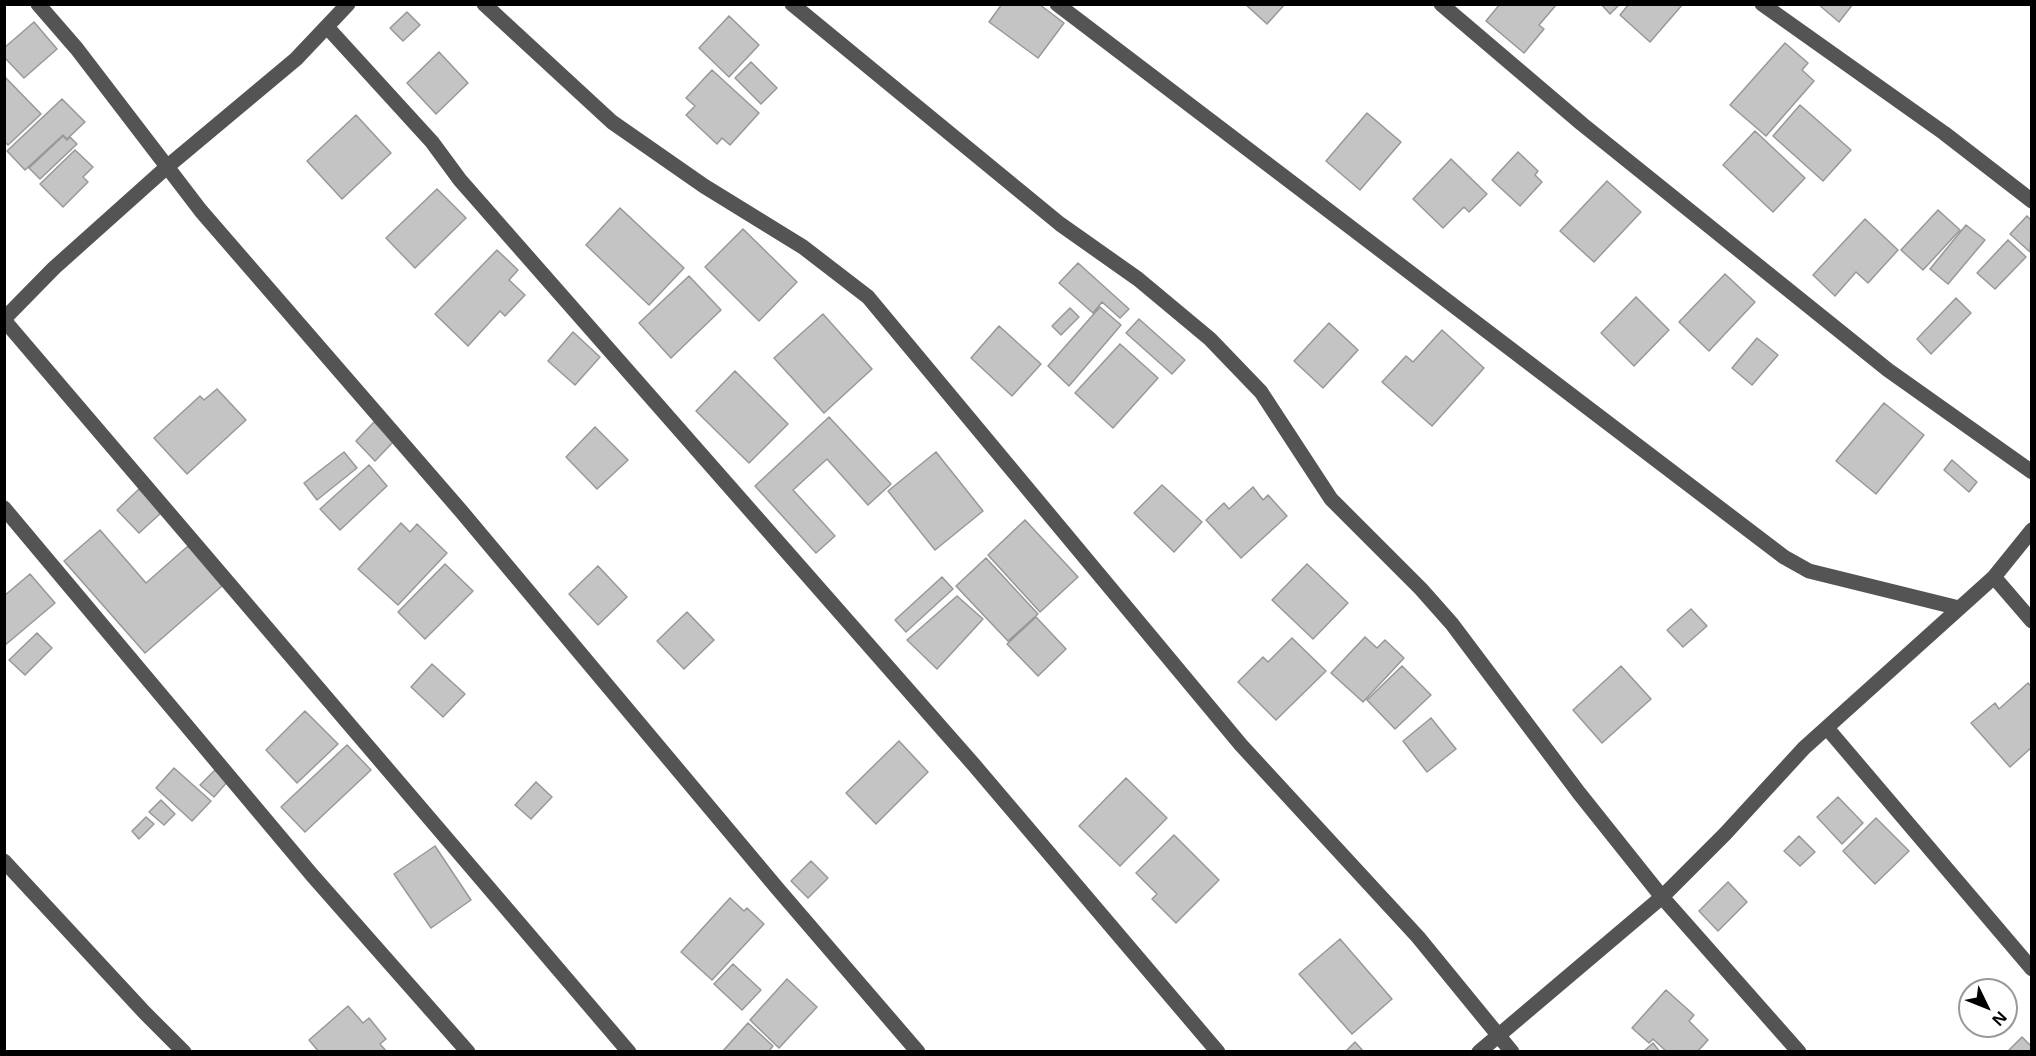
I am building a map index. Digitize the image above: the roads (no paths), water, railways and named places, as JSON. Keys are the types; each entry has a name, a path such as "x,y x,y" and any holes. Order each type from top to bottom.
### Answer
{"street":[{"path":"38,4 77,49 201,211 461,511 769,879 918,1052"},
{"path":"348,4 296,59 168,166 54,268 4,319 628,1052"},
{"path":"484,4 612,122 704,186 818,257 868,297 1240,745 1418,937 1512,1052"},
{"path":"792,4 1060,224 1138,279 1210,339 1261,392 1331,499 1421,589 1452,624 1579,793 1662,897 1800,1052"},
{"path":"1057,4 1784,557 1809,571 1959,608"},
{"path":"1441,4 1582,124 1888,370 2031,472"},
{"path":"1762,4 1944,133 2031,201"},
{"path":"327,27 432,142 460,180 974,765 1218,1052"},
{"path":"4,508 312,875 468,1052"},
{"path":"1479,1052 1662,897 1725,834 1803,748 1994,577 2031,530"},
{"path":"1994,577 2031,621"},
{"path":"1827,728 2031,969"},
{"path":"4,861 137,1005 184,1052"}]}
